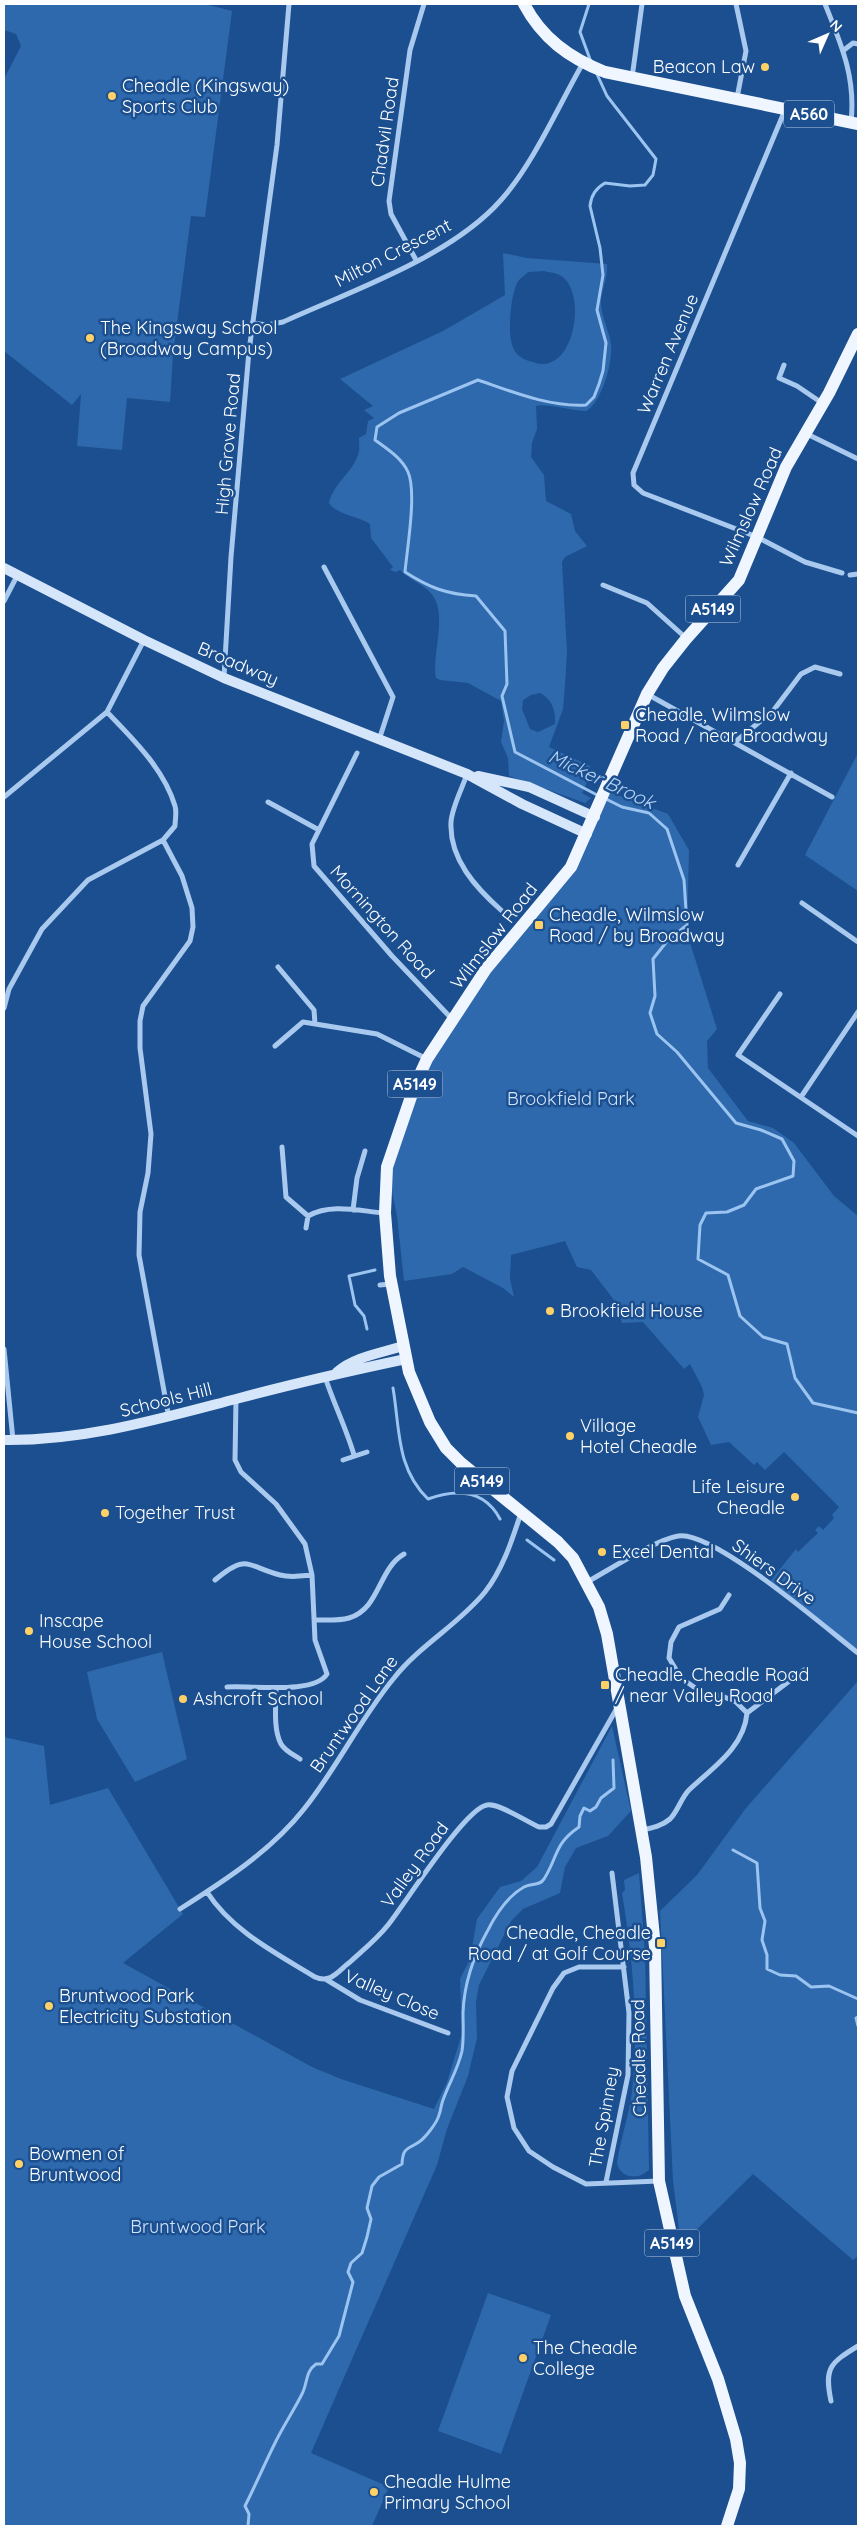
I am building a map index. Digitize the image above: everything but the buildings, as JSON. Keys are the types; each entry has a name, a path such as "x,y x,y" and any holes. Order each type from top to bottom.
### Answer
{"main road":[{"name":"A560","path":"524,4 539,29 561,49 584,64 613,75 854,123"},
{"name":"Wilmslow Road","path":"586,1582 573,1558 558,1542 476,1476 446,1448 430,1422 415,1391 386,1284 385,1213 387,1167 415,1085 427,1060 486,969 571,867 597,812 647,694 663,668 686,639 739,580 786,467 857,340"},
{"name":"Cheadle Road","path":"586,1582 598,1607 607,1634 642,1830 655,1947 659,2181 685,2296 718,2379 736,2439 740,2463 739,2489 727,2526"}],"street":[{"name":"High Grove Road","path":"224,678 231,557 252,324 277,144 289,4"},
{"name":"Chadvil Road","path":"416,260 391,214 389,201 410,50 424,4"},
{"path":"632,79 642,4"},
{"path":"736,4 746,51 736,98"},
{"path":"825,4 844,50 852,79 854,123"},
{"path":"844,50 854,43 858,44"},
{"name":"Milton Crescent","path":"252,324 267,325 283,322 416,260 460,234 501,199 517,179 584,64"},
{"name":"Warren Avenue","path":"785,110 633,473 634,486 643,493 757,537 805,562 842,572"},
{"path":"784,365 779,378 797,386 822,403"},
{"path":"804,433 858,459"},
{"path":"324,567 393,697 379,740"},
{"name":"Broadway","path":"4,568 144,640 224,678 467,774 522,804 587,834"},
{"path":"850,575 858,574"},
{"path":"4,601 17,576"},
{"path":"603,585 647,603 686,639"},
{"path":"4,797 107,712 144,640"},
{"path":"736,742 773,711 801,674 814,667 840,674"},
{"path":"647,694 736,742 832,798"},
{"path":"4,1008 9,989 42,929 81,887 88,880 163,840 176,826 176,807 163,781 139,745 107,712"},
{"name":"Mornington Road","path":"358,753 312,844 314,866 392,956 453,1020"},
{"path":"738,865 791,773"},
{"path":"467,774 451,821 453,843 462,867 484,895 502,910"},
{"name":"Broadway","path":"467,774 529,787 597,812"},
{"path":"268,802 319,830"},
{"path":"163,840 182,876 192,908 193,927 190,941 143,1006 140,1021 140,1048 151,1134 148,1173 140,1212 140,1255 169,1418"},
{"path":"802,903 858,942"},
{"path":"278,967 314,1010 315,1024"},
{"path":"780,994 738,1055 858,1136"},
{"path":"801,1097 858,1012"},
{"path":"275,1046 303,1022 377,1034 427,1060"},
{"path":"282,1147 286,1197 308,1216"},
{"path":"353,1210 357,1178 365,1151"},
{"path":"308,1216 324,1209 385,1213"},
{"path":"306,1228 308,1216"},
{"name":"Schools Hill","path":"329,1376 344,1365 403,1346"},
{"path":"4,1349 8,1440"},
{"name":"Schools Hill","path":"8,1440 69,1437 169,1418 236,1399 406,1359"},
{"path":"329,1376 337,1412 346,1428 354,1455"},
{"path":"226,1687 247,1685 276,1688 314,1684 324,1679 327,1674 319,1654 314,1620 312,1575 305,1544 276,1504 241,1472 235,1460 236,1399"},
{"path":"344,1460 367,1452"},
{"name":"Bruntwood Lane","path":"180,1909 207,1892 265,1849 295,1820 393,1679 413,1655 435,1640 485,1592 507,1552 521,1512"},
{"name":"Shiers Drive","path":"586,1582 671,1538 690,1535 714,1545 744,1565 858,1653"},
{"path":"314,1620 340,1620 356,1615 375,1596 393,1562 404,1554"},
{"path":"215,1580 231,1567 240,1563 251,1564 282,1576 312,1575"},
{"path":"729,1595 720,1609 679,1627 671,1642 669,1658 682,1678 704,1694 722,1696 736,1702 747,1713"},
{"path":"642,1830 661,1825 672,1818 688,1792 721,1764 746,1727 747,1713 804,1670"},
{"path":"276,1688 276,1718 279,1739 287,1750 300,1759"},
{"name":"Valley Road","path":"327,1980 385,1929 456,1832 481,1806 491,1805 539,1827 546,1827 551,1824 619,1705"},
{"name":"The Spinney","path":"606,2182 628,2074 629,2013 612,1874"},
{"path":"207,1892 217,1908 230,1922 315,1977 327,1980"},
{"name":"The Spinney","path":"624,1967 579,1967 564,1973 553,1988 512,2071 507,2097 514,2128 529,2151 553,2167 586,2184 659,2181"},
{"name":"Valley Close","path":"327,1980 360,2000 448,2033"},
{"path":"831,2401 827,2383 829,2369 836,2359 858,2346"}],"green space":[{"path":"4,4 205,4 232,11 205,217 191,216 173,354 170,402 127,398 122,450 77,446 81,394 72,405 4,351 4,79 21,46 16,34 4,30"},
{"path":"503,253 527,258 607,264 601,305 610,338 611,352 605,381 597,399 586,411 536,406 537,429 532,443 531,457 544,475 546,501 571,514 575,531 587,546 565,557 562,562 567,652 565,685 563,709 549,747 590,766 591,774 582,793 591,798 585,803 509,776 508,758 501,742 504,721 501,701 468,683 436,678 435,668 439,621 435,599 429,591 400,570 396,572 390,570 393,567 371,538 370,524 342,513 329,503 334,490 352,467 358,455 359,438 366,434 368,421 374,418 364,410 373,406 340,379 443,331 505,295","holes":["544,271 558,274 565,279 571,287 575,311 571,338 565,349 558,358 543,364 526,360 517,354 512,346 510,325 515,287 518,282 528,272","540,693 548,699 552,706 555,724 538,732 530,729 522,709 523,700 531,695"]},
{"path":"858,753 858,891 805,855"},
{"name":"Brookfield Park","path":"610,782 617,795 668,814 689,850 687,933 717,1029 707,1041 708,1068 748,1121 773,1128 794,1143 834,1196 858,1216 858,1653 768,1584 796,1549 798,1552 818,1533 815,1530 819,1526 823,1530 834,1518 832,1515 839,1507 784,1452 765,1470 757,1462 754,1465 729,1442 711,1445 698,1417 704,1395 702,1387 690,1364 684,1369 643,1322 622,1323 617,1304 591,1270 577,1267 565,1241 511,1255 510,1279 514,1297 503,1288 463,1267 452,1274 404,1281 397,1216 387,1167 427,1059 486,969 571,867"},
{"path":"162,1652 187,1759 135,1782 97,1719 87,1672"},
{"path":"858,1681 858,2256 853,2260 753,2174 681,2245 673,2181 660,1911 697,1875 746,1808"},
{"name":"Bruntwood Park","path":"612,1726 631,1811 608,1836 576,1848 565,1867 560,1893 523,1909 511,1921 479,1985 476,2002 477,2038 468,2076 447,2129 437,2165 311,2453 389,2487 372,2526 4,2526 4,1737 44,1746 50,1805 108,1788 183,1914 123,1963 312,2067 341,2079 434,2109 447,2082 462,2034 460,1979 470,1959 477,1919 500,1887 521,1881 537,1867"},
{"path":"639,1873 645,1953 649,2170 640,2175 631,2176 623,2173 617,2164 632,2092 635,2042 632,1968 622,1893 625,1890 624,1880"},
{"path":"488,2293 551,2315 501,2454 438,2431"}],"waterway":[{"name":"Micker Brook","path":"589,4 580,32 591,62"},
{"name":"Micker Brook","path":"596,72 607,96 656,159 653,175 645,185 630,186 605,183 594,192 592,198 590,206 600,248 603,275 597,310 606,343 603,371 594,397 586,405 558,404 531,398 478,380 399,413 377,427 375,440 402,462 411,481 412,506 405,572 439,589 456,594 476,596 505,631 507,684 502,696 515,752 599,796"},
{"name":"Micker Brook","path":"604,798 622,807 649,813 667,829 684,880 687,925 668,940 653,959 655,996 650,1013 657,1034 677,1052 736,1123 761,1130 782,1139 794,1161 793,1176 756,1189 744,1205 727,1212 706,1213 700,1225 698,1259 728,1275 740,1316 763,1337 787,1344 795,1378 813,1403 858,1413"},
{"path":"367,1329 364,1316 355,1305 349,1276 375,1270"},
{"path":"393,1388 401,1447 410,1474 418,1487 428,1499 459,1493 478,1497 486,1502 500,1519"},
{"path":"527,1540 554,1560"},
{"path":"248,2526 249,2514 245,2506 268,2457 304,2390 310,2370 316,2364 322,2364 339,2336 353,2282 348,2272 351,2263 362,2253 371,2219 367,2208 372,2186 379,2177 402,2164 405,2152 424,2137 438,2118 462,2051 465,1991 474,1960 483,1940 491,1924 508,1900 524,1887 540,1883 544,1879 557,1851 565,1839 579,1827 580,1816 584,1808 590,1811 596,1807 601,1798 614,1788 613,1760"},
{"path":"733,1850 757,1863 760,1908 765,1921 762,1940 767,1955 767,1969 780,1975 796,1976 811,1987 829,1986 858,1999"},
{"path":"858,2017 856,2018 858,2026"}],"place":[{"name":"Beacon Law","path":"765,67"},
{"name":"Cheadle (Kingsway) Sports Club","path":"112,96"},
{"name":"The Kingsway School (Broadway Campus)","path":"90,338"},
{"name":"Cheadle, Wilmslow Road / near Broadway","path":"625,725"},
{"name":"Cheadle, Wilmslow Road / by Broadway","path":"539,925"},
{"name":"Brookfield House","path":"550,1311"},
{"name":"Village Hotel Cheadle","path":"570,1436"},
{"name":"Life Leisure Cheadle","path":"795,1497"},
{"name":"Together Trust","path":"105,1513"},
{"name":"Excel Dental","path":"602,1552"},
{"name":"Inscape House School","path":"29,1631"},
{"name":"Cheadle, Cheadle Road / near Valley Road","path":"605,1685"},
{"name":"Ashcroft School","path":"183,1699"},
{"name":"Cheadle, Cheadle Road / at Golf Course","path":"661,1943"},
{"name":"Bruntwood Park Electricity Substation","path":"49,2006"},
{"name":"Bowmen of Bruntwood","path":"19,2164"},
{"name":"The Cheadle College","path":"523,2358"},
{"name":"Cheadle Hulme Primary School","path":"374,2492"}]}
